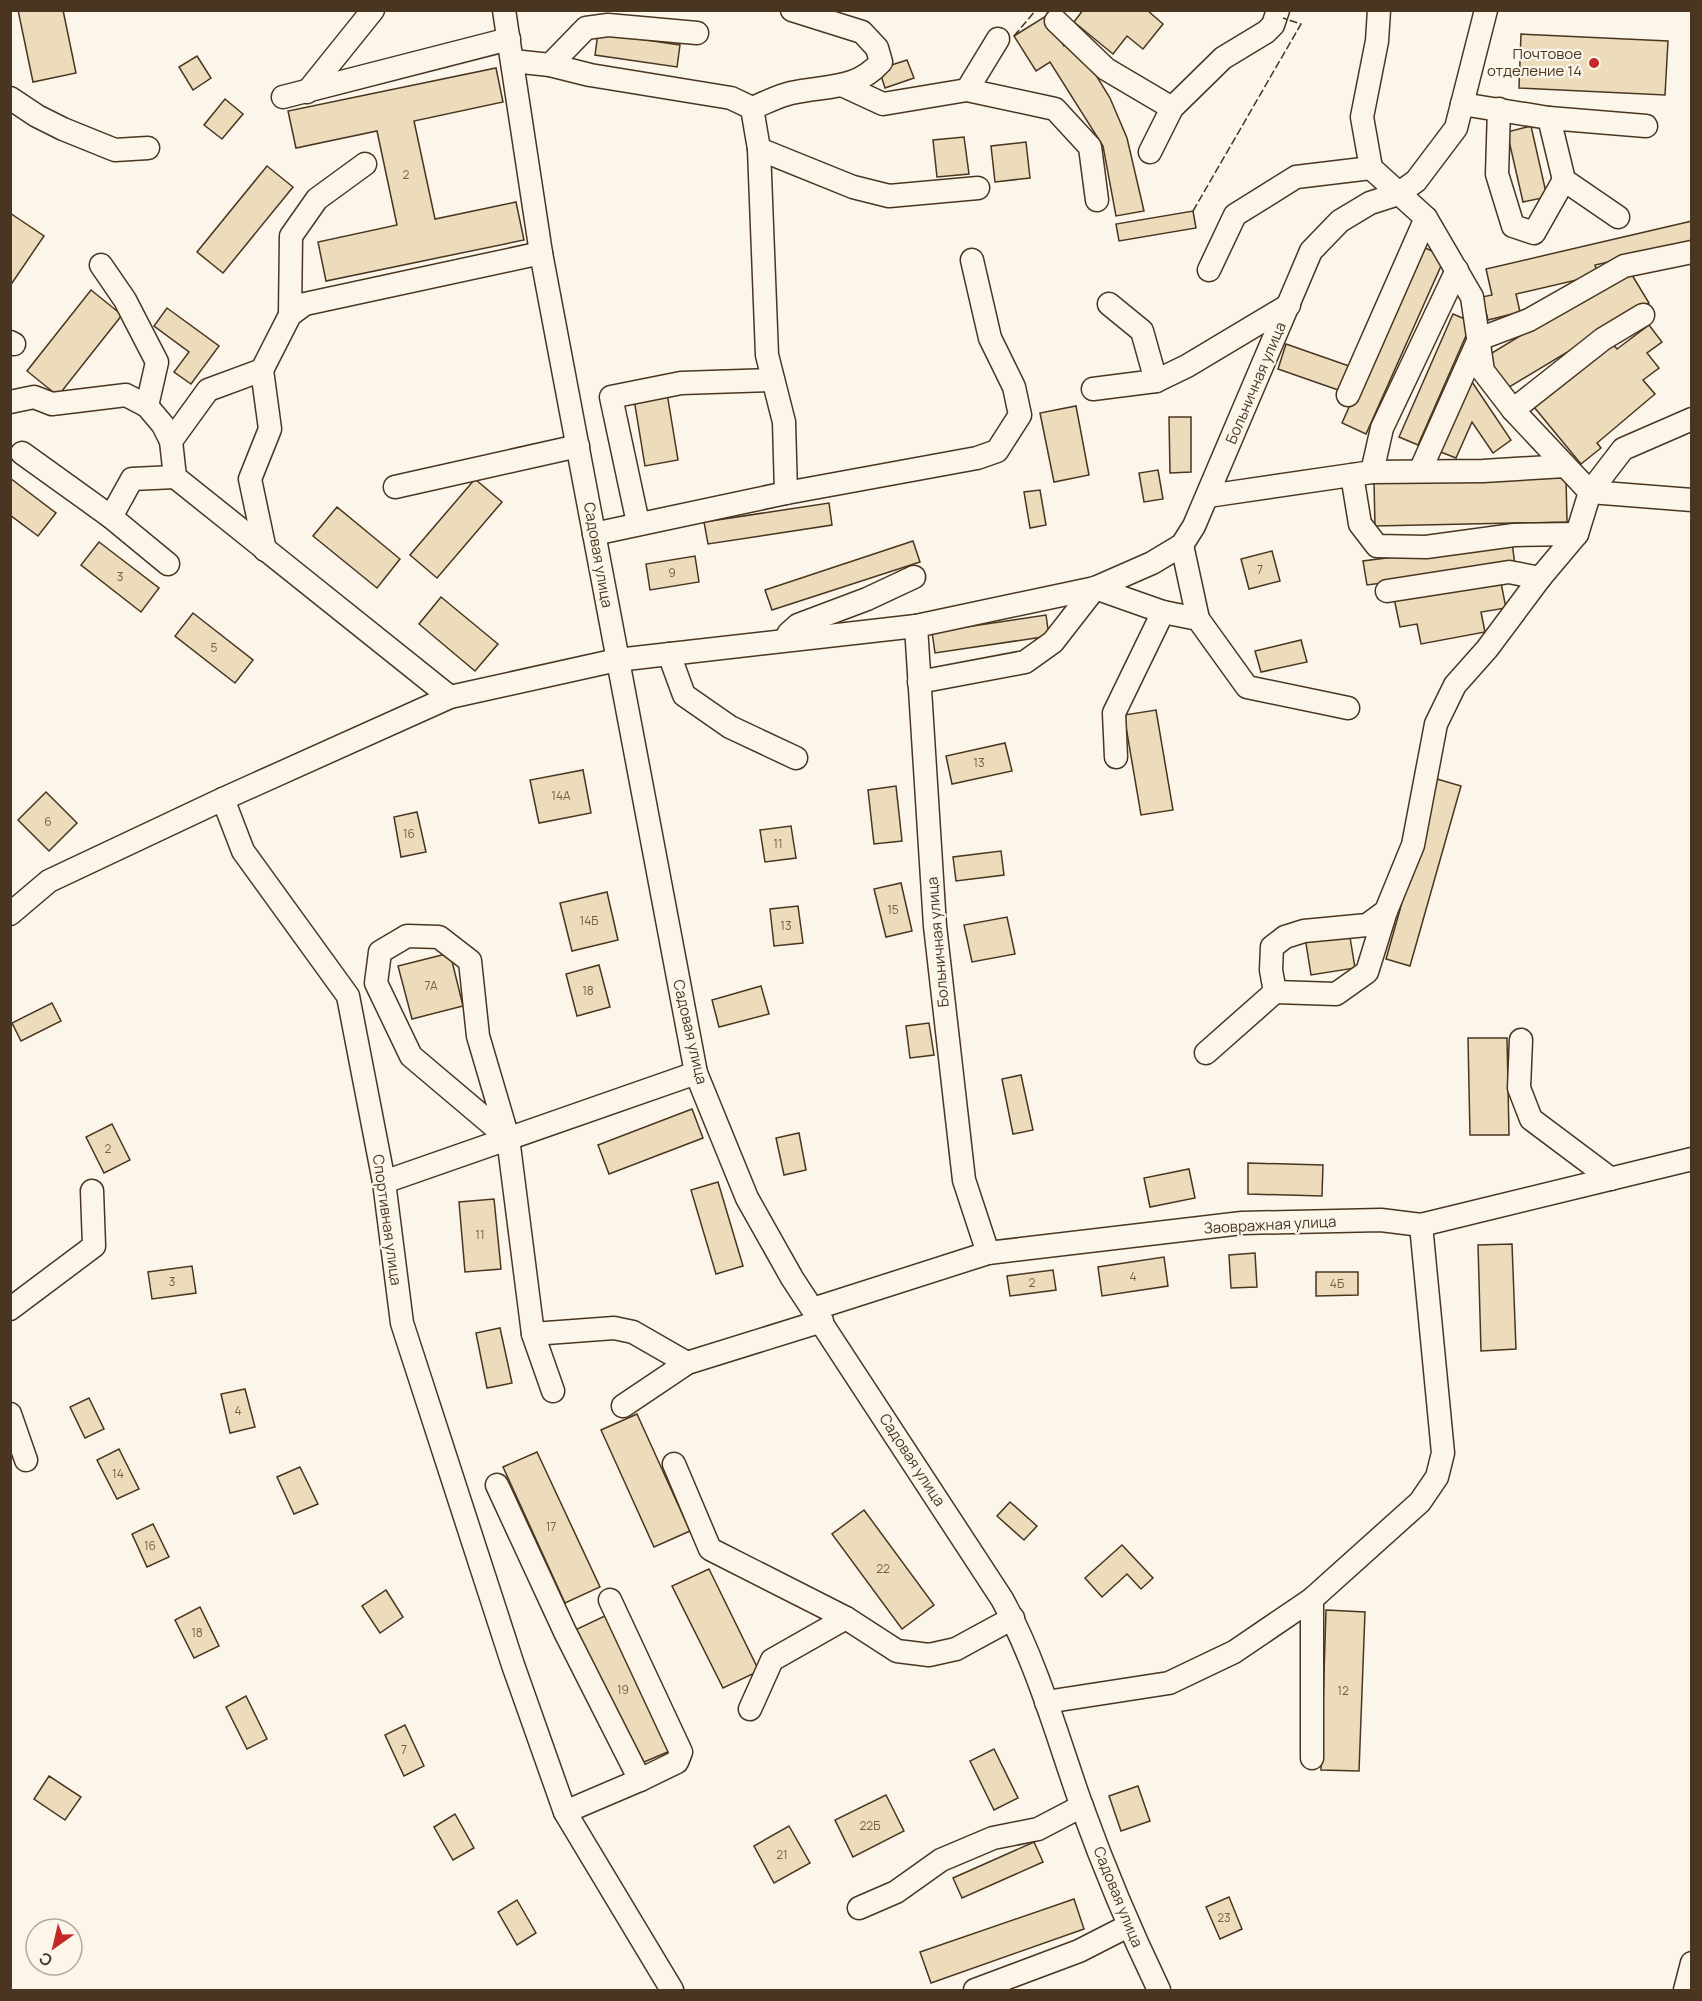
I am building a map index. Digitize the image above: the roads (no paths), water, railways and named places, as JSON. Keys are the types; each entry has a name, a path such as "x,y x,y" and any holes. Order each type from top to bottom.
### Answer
{"street":[{"path":"307,92 373,10"},
{"name":"Садовая улица","path":"504,10 541,253 696,1072 747,1198 792,1278 1013,1618 1128,1926 1159,1990"},
{"path":"513,62 550,66 590,75 730,98 752,108 790,93 844,86 871,73 881,62 878,48 862,32 792,10"},
{"path":"1150,152 1172,108 1223,58 1266,32 1273,24 1278,10"},
{"path":"1379,10 1377,41 1362,117 1371,168 1426,218 1472,297 1483,371 1513,410 1590,492 1692,500"},
{"name":"Больничная улица","path":"10,914 49,881 223,799 450,697 617,660 916,626 1095,588 1152,563 1182,545 1208,496 1311,251 1340,221 1370,203 1398,194 1416,181 1456,128 1486,10"},
{"path":"1056,21 1106,69 1172,108"},
{"path":"550,66 586,28 608,25 697,33"},
{"path":"283,97 509,39"},
{"path":"967,90 998,39"},
{"path":"844,86 883,104 967,90 1055,109 1090,147 1097,200"},
{"path":"10,98 37,116 63,129 115,150 148,148"},
{"path":"1462,104 1549,118 1646,126"},
{"path":"752,108 759,149 767,355 784,422 786,493"},
{"path":"1499,110 1497,174 1513,226 1534,232 1564,180"},
{"path":"1549,118 1564,180 1618,218"},
{"path":"759,149 853,187 889,196 978,188"},
{"path":"265,550 250,479 270,429 262,370 290,315 291,236 317,199 365,164"},
{"path":"1209,270 1235,215 1296,177 1371,168"},
{"path":"1348,394 1426,218"},
{"path":"1420,471 1479,339 1529,320 1624,266 1692,252"},
{"path":"290,315 305,304 541,253"},
{"path":"594,534 786,493 977,458 997,451 1020,415 1014,387 990,338 972,260"},
{"path":"101,265 125,300 157,362 147,406"},
{"path":"1457,270 1362,473 1360,524 1377,546 1426,547 1514,535 1576,534"},
{"path":"1110,304 1142,331 1156,381"},
{"path":"1093,389 1156,381 1187,366 1289,305"},
{"path":"1513,410 1603,339 1643,315"},
{"path":"171,441 208,390 262,370"},
{"path":"638,524 611,397 681,382 773,380"},
{"path":"10,402 34,397 52,404 126,395 147,406 163,425 171,441 175,477"},
{"path":"1206,1053 1275,992 1336,994 1367,972 1386,911 1413,845 1436,724 1455,685 1487,648 1576,534 1590,492 1623,449 1692,418"},
{"path":"395,487 578,446"},
{"path":"22,453 111,517 168,564"},
{"path":"1208,496 1362,473 1483,471 1565,466"},
{"path":"111,517 132,479 175,477 450,697"},
{"path":"1182,545 1198,619 1247,687 1348,708"},
{"path":"1387,591 1509,572 1540,578"},
{"path":"785,640 789,633 798,626 867,599 914,577"},
{"path":"919,682 1025,662 1053,642 1095,588 1163,612 1198,619"},
{"path":"1116,757 1114,713 1163,612"},
{"name":"Больничная улица","path":"916,626 935,927 964,1180 988,1253"},
{"path":"669,654 684,695 730,727 796,758"},
{"name":"Спортивная улица","path":"223,799 243,851 348,996 384,1182 402,1323 513,1665 566,1812 672,1990"},
{"path":"1275,992 1271,970 1272,947 1285,937 1304,931 1367,925 1386,911"},
{"path":"508,1138 411,1056 376,983 380,952 407,936 440,937 470,961 478,1036 508,1138 533,1334 553,1391"},
{"path":"1521,1040 1519,1088 1531,1119 1611,1179"},
{"path":"384,1182 696,1072"},
{"name":"Заовражная улица","path":"622,1406 687,1363 988,1253 1242,1223 1381,1220 1421,1225 1692,1159"},
{"path":"10,1309 94,1246 92,1191"},
{"path":"1046,1702 1169,1683 1234,1652 1312,1599 1420,1502 1437,1477 1443,1454 1421,1225"},
{"path":"533,1334 614,1328 633,1332 687,1363"},
{"path":"10,1414 26,1460"},
{"path":"674,1464 710,1549 846,1618 897,1651 929,1655 956,1649 1013,1618"},
{"path":"497,1485 565,1632 640,1780"},
{"path":"1312,1599 1312,1758"},
{"path":"566,1812 677,1762 681,1752 610,1600"},
{"path":"750,1708 772,1660 846,1618"},
{"path":"859,1908 896,1892 940,1860 993,1838 1038,1828 1082,1806"},
{"path":"975,1990 1078,1950 1128,1926"},
{"path":"1685,1990 1692,1963"}],"place":[{"name":"Почтовое отделение 14","path":"1594,63"}]}
